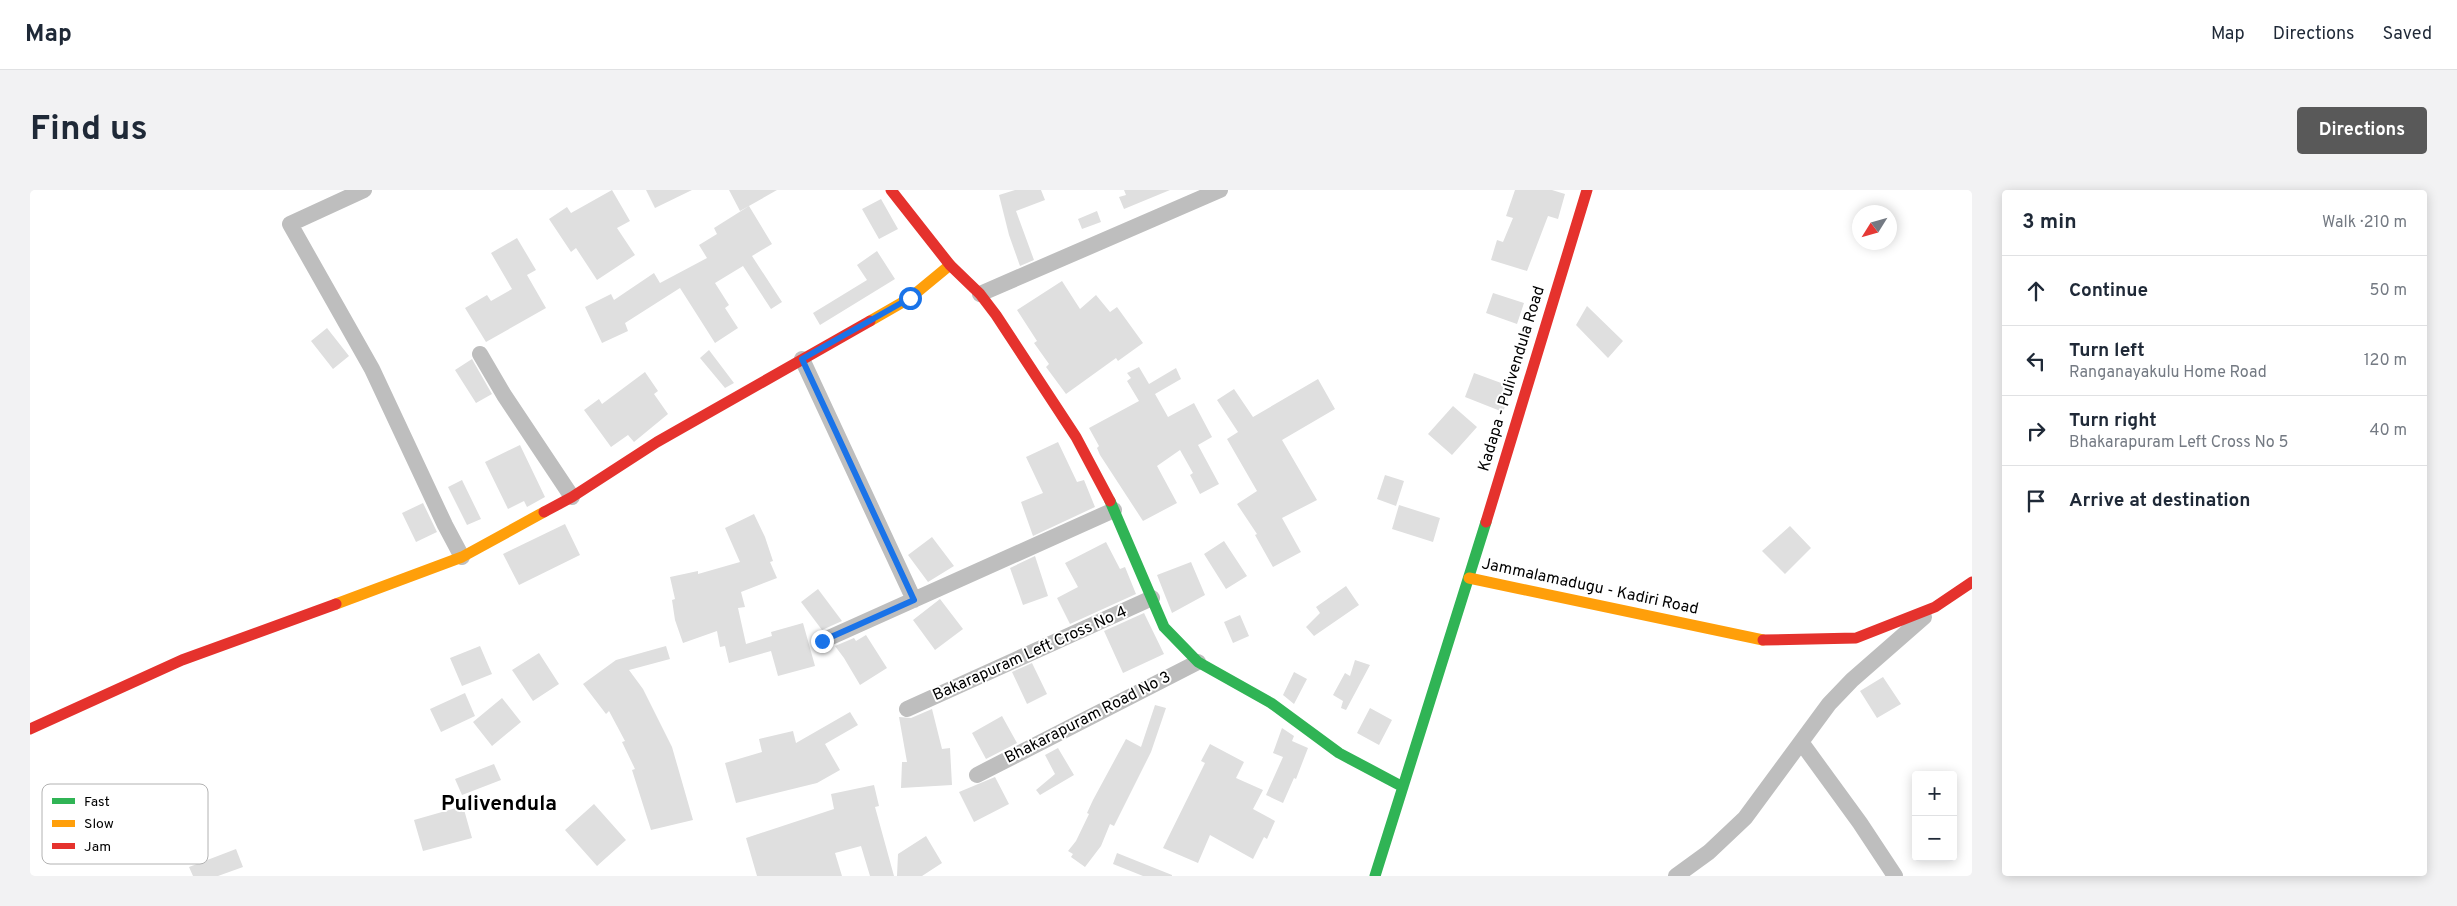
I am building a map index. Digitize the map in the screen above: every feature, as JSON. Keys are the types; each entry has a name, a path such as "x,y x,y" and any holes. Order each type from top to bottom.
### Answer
{"street":[{"path":"364,190 290,224 372,370 462,557"},
{"path":"891,190 950,265 980,294 996,315 1076,436 1114,510 1164,627 1198,662 1271,703 1339,753 1377,775 1403,787"},
{"path":"980,294 1220,190"},
{"name":"Kadapa - Pulivendula Road","path":"1469,578 1587,190"},
{"path":"30,730 182,660 462,557 572,497 657,442 910,298 950,265"},
{"path":"480,354 504,395 572,497"},
{"path":"802,359 914,600"},
{"path":"822,641 1114,510"},
{"name":"Jammalamadugu - Kadiri Road","path":"1375,876 1469,578 1756,640 1856,638 1935,607 1972,582"},
{"name":"Bakarapuram Left Cross No 4","path":"907,709 1152,598"},
{"path":"1676,876 1709,852 1746,818 1829,704 1852,680 1935,607"},
{"name":"Bhakarapuram Road No 3","path":"977,775 1198,662"},
{"path":"1801,742 1860,823 1895,876"}],"building":[{"path":"612,190 630,221 617,228 635,255 597,280 576,248 571,252 549,219 567,207 571,213"},
{"path":"646,190 692,190 655,208"},
{"path":"729,190 777,190 740,211"},
{"path":"1015,190 1041,190 1045,200 1016,211 1034,260 1020,266 1009,235 999,195"},
{"path":"1124,190 1170,190 1124,209 1119,197 1126,195"},
{"path":"1515,190 1552,190 1565,194 1558,219 1548,216 1527,271 1491,260 1497,240 1503,242 1513,218 1506,216"},
{"path":"881,199 898,229 879,239 862,209"},
{"path":"749,206 772,244 752,256 782,302 771,309 743,266 715,283 729,305 725,308 738,328 715,343 680,288 625,323 628,331 602,343 585,307 611,294 614,300 654,273 660,283 707,258 699,245 717,234 714,228"},
{"path":"1097,211 1101,222 1082,229 1078,219"},
{"path":"517,238 536,270 527,275 546,308 486,342 465,308 487,295 491,301 512,289 491,253"},
{"path":"877,251 895,279 820,325 813,313 867,280 857,265"},
{"path":"1062,281 1080,309 1096,295 1110,312 1117,307 1143,343 1118,361 1116,358 1066,394 1046,367 1049,364 1034,343 1037,341 1017,310"},
{"path":"1493,293 1524,303 1517,324 1486,313"},
{"path":"1587,306 1623,341 1608,358 1576,325"},
{"path":"327,328 349,356 333,369 311,341"},
{"path":"709,350 734,383 725,388 700,358"},
{"path":"472,359 492,394 476,403 455,370"},
{"path":"1139,367 1149,384 1176,368 1181,379 1155,394 1168,417 1194,403 1212,437 1198,445 1219,484 1200,494 1190,475 1193,473 1180,450 1157,466 1177,503 1143,521 1100,455 1097,448 1099,446 1089,428 1139,401 1127,381 1131,378 1127,373"},
{"path":"645,372 658,391 654,394 668,414 634,442 628,435 611,447 584,410 599,399 602,404"},
{"path":"1474,373 1512,387 1503,412 1465,397"},
{"path":"1318,379 1335,409 1282,440 1317,500 1282,518 1301,552 1273,567 1255,535 1257,534 1237,504 1257,491 1227,439 1238,432 1217,400 1234,389 1253,417"},
{"path":"1453,406 1477,427 1452,455 1428,434"},
{"path":"1058,442 1077,482 1084,480 1095,507 1033,536 1021,502 1043,493 1026,457"},
{"path":"520,445 545,497 527,507 524,501 508,509 485,462"},
{"path":"1385,475 1404,481 1396,506 1377,499"},
{"path":"462,480 481,519 467,525 448,487"},
{"path":"423,503 437,532 416,542 402,513"},
{"path":"1399,505 1440,518 1433,542 1392,529"},
{"path":"754,514 765,537 773,561 770,562 777,578 741,592 745,607 738,608 746,644 772,636 771,632 803,623 815,666 778,676 771,651 729,663 725,646 720,647 717,631 683,643 675,620 672,600 675,599 670,577 698,571 698,574 740,562 725,528"},
{"path":"565,524 580,555 519,585 503,554"},
{"path":"1790,526 1811,548 1785,574 1762,551"},
{"path":"932,537 954,566 928,582 908,555"},
{"path":"1224,541 1247,576 1226,589 1204,554"},
{"path":"1106,542 1120,569 1125,567 1136,594 1070,624 1057,598 1078,587 1065,563"},
{"path":"1035,556 1048,596 1023,605 1010,568"},
{"path":"1191,562 1205,595 1172,613 1157,575"},
{"path":"1346,586 1359,605 1314,636 1306,627 1320,613 1316,607"},
{"path":"818,589 842,621 822,630 801,602"},
{"path":"940,599 963,629 935,650 913,620"},
{"path":"1144,613 1164,654 1123,673 1104,631"},
{"path":"1240,615 1249,636 1233,643 1224,622"},
{"path":"866,635 887,668 860,685 835,646 854,638 856,641"},
{"path":"480,646 492,674 462,686 450,658"},
{"path":"666,646 670,659 629,670 643,689 672,747 693,820 651,830 632,770 635,769 622,742 625,741 609,711 606,714 583,684 616,660"},
{"path":"539,653 559,684 533,701 512,670"},
{"path":"1355,660 1370,665 1346,710 1341,708 1343,701 1333,695 1345,673 1350,676"},
{"path":"1032,663 1047,694 1027,704 1012,672"},
{"path":"1294,672 1307,679 1294,704 1283,695"},
{"path":"1883,677 1901,704 1877,718 1860,691"},
{"path":"465,693 475,716 441,732 430,709"},
{"path":"502,698 521,722 492,746 473,722"},
{"path":"1155,705 1166,708 1151,752 1114,826 1110,824 1101,846 1085,867 1071,857 1073,854 1068,851 1076,841 1089,814 1087,813 1093,800 1126,739 1141,747"},
{"path":"1370,708 1392,720 1379,745 1357,733"},
{"path":"932,709 942,749 950,748 952,785 901,788 902,762 907,762 899,717 911,718"},
{"path":"850,712 858,725 825,744 840,770 817,783 736,803 725,763 762,752 759,739 793,731 796,743"},
{"path":"1002,716 1017,743 986,759 972,733"},
{"path":"1282,728 1294,736 1292,741 1308,748 1296,779 1294,778 1283,803 1266,795 1283,757 1273,753"},
{"path":"1210,744 1244,762 1236,778 1263,790 1253,809 1275,821 1267,839 1264,837 1253,859 1210,835 1198,863 1163,848 1205,763 1201,761"},
{"path":"1058,748 1074,775 1040,795 1036,790 1055,774 1045,755"},
{"path":"494,764 501,780 462,795 455,779"},
{"path":"995,777 1009,804 974,822 959,792"},
{"path":"874,785 879,806 875,807 894,876 870,876 861,846 835,853 842,876 757,876 746,838 834,809 831,794"},
{"path":"594,804 626,840 597,866 565,830"},
{"path":"463,806 472,838 423,851 414,820"},
{"path":"926,836 942,863 922,876 897,876 898,854"},
{"path":"236,849 243,867 218,876 193,876 189,867 197,864 208,864 208,860"},
{"path":"1117,853 1172,876 1143,876 1113,864"}],"traffic: fast":[{"path":"1110,501 1164,627 1198,662 1271,703 1339,753 1403,787"},
{"path":"1375,876 1486,522"}],"traffic: slow":[{"path":"870,321 910,298 950,265"},
{"path":"336,604 462,557 544,512"},
{"path":"1469,578 1763,640"}],"traffic: jam":[{"path":"891,190 950,265 980,294 996,315 1076,437 1110,501"},
{"path":"1486,522 1587,190"},
{"path":"544,512 572,497 657,442 870,321"},
{"path":"1763,640 1856,638 1935,607 1972,582"},
{"path":"30,729 182,660 336,604"}],"district":[{"name":"Pulivendula","path":"499,804"}],"route":[{"path":"822,641 914,600 802,359 910,298"}]}
